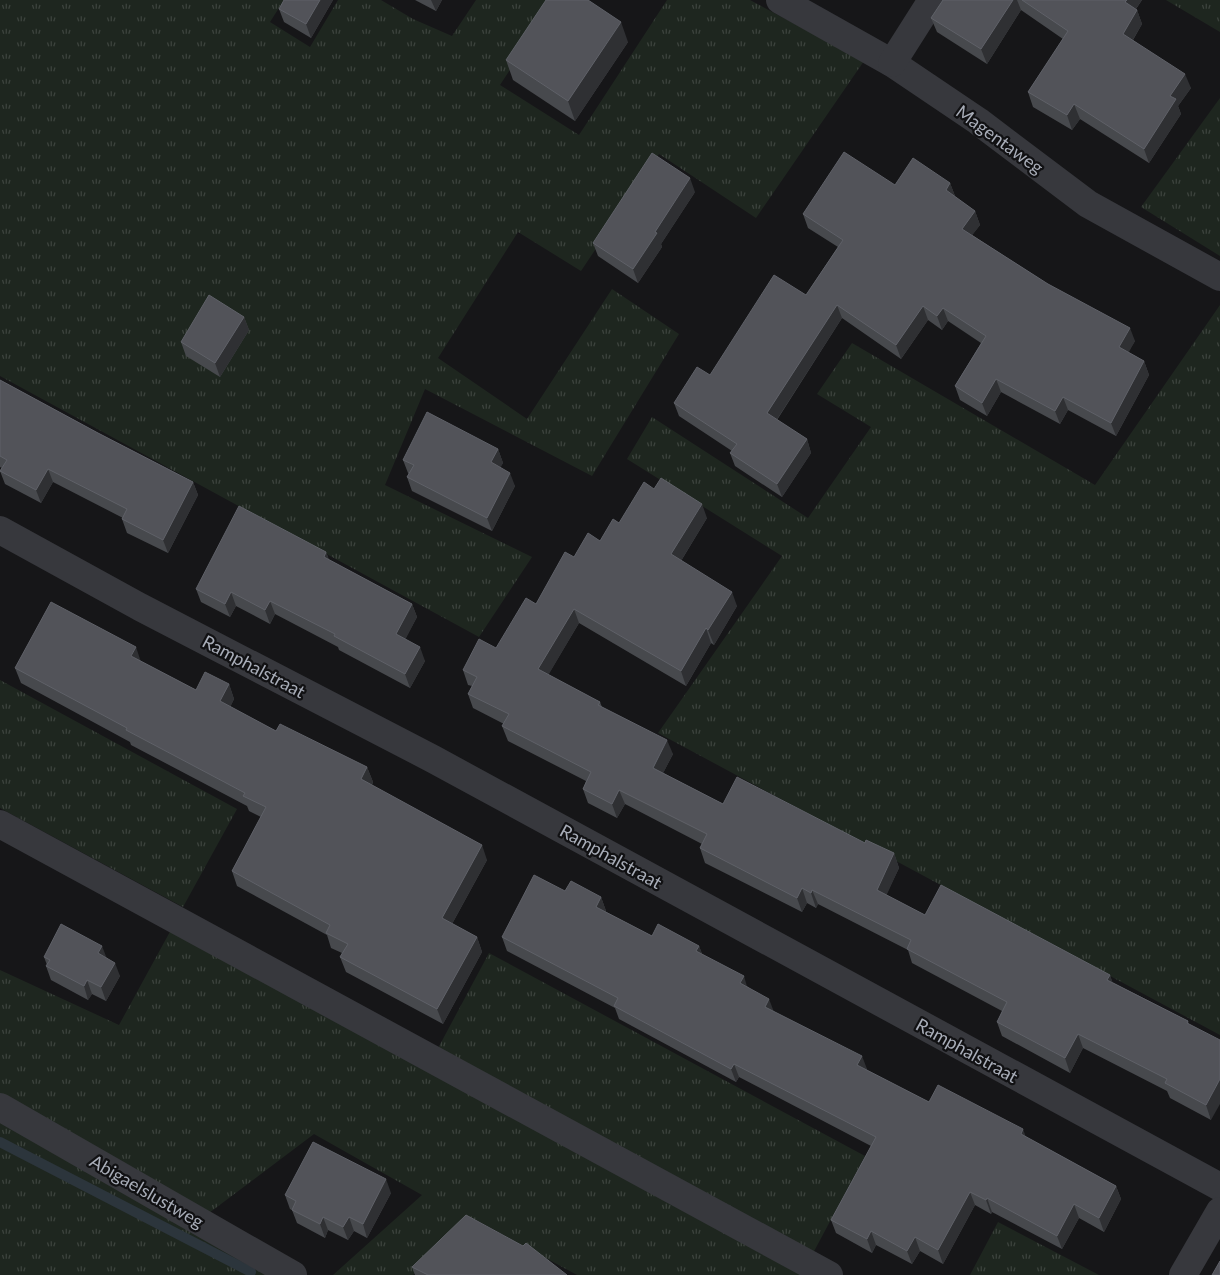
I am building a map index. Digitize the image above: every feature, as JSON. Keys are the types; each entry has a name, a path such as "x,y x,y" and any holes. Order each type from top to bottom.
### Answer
{"street":[{"name":"Magentaweg","path":"780,0 892,63 978,121 1088,204 1220,277"},
{"path":"892,63 932,0"},
{"name":"Ramphalstraat","path":"0,530 140,607 433,759 1220,1187"},
{"path":"0,824 829,1275"},
{"name":"Abigaelslustweg","path":"0,1107 293,1275"},
{"path":"1183,1275 1220,1211"}],"green space":[{"path":"0,0 284,0 270,22 310,47 338,0 381,0 413,19 452,36 476,0 556,0 500,85 579,135 667,0 750,0 864,61 756,218 659,154 581,271 518,232 438,358 527,419 612,289 679,334 592,476 425,389 385,485 532,557 479,637 0,376"},
{"path":"1166,0 1220,0 1220,32"},
{"path":"1220,98 1220,256 1141,207"},
{"path":"1220,305 1220,1035 658,733 782,556 627,459 652,417 808,518 871,427 817,394 852,343 1095,485"},
{"path":"0,680 237,809 183,907 0,808"},
{"path":"172,928 806,1275 577,1275 476,1220 413,1275 333,1275 422,1195 314,1134 205,1216 0,1097 0,970 119,1025"},
{"path":"489,953 865,1156 812,1255 436,1052"},
{"path":"0,1119 276,1275 0,1275"},
{"path":"998,1222 1099,1275 970,1275"}],"building":[{"path":"284,0 320,0 306,24 279,9"},
{"path":"546,0 588,0 621,22 568,101 506,60"},
{"path":"943,0 1013,0 981,49 931,18"},
{"path":"1022,0 1127,0 1125,2 1137,10 1123,34 1185,74 1170,96 1176,99 1144,149 1074,104 1067,115 1028,92 1068,31"},
{"path":"844,152 895,185 913,158 950,183 946,190 975,211 962,229 1048,284 1130,328 1119,347 1144,361 1111,423 1063,397 1055,411 996,379 982,403 955,386 986,336 943,308 937,316 923,306 896,345 837,305 767,413 807,439 777,484 730,453 737,444 674,403 697,367 710,375 774,275 806,295 843,240 803,214"},
{"path":"652,153 690,178 633,269 593,243"},
{"path":"209,295 244,317 215,363 181,342"},
{"path":"0,380 193,482 163,540 122,519 127,509 48,469 36,490 0,471 7,460 0,456"},
{"path":"427,412 498,449 491,462 510,473 487,518 407,477 414,465 403,460"},
{"path":"661,478 702,504 671,554 732,592 708,630 706,628 681,671 574,609 538,669 600,702 598,705 667,740 653,768 723,804 737,777 865,843 866,840 894,853 877,890 925,915 941,885 1110,975 1107,980 1188,1021 1187,1023 1220,1040 1220,1079 1206,1105 1165,1083 1167,1079 1078,1034 1065,1058 997,1022 1007,1002 907,949 911,940 812,890 811,893 802,888 797,898 700,848 707,834 619,790 612,804 583,789 591,772 502,726 509,714 468,694 477,677 463,670 479,639 496,648 526,598 536,604 565,552 574,557 588,533 600,541 613,519 619,523 644,482 654,489"},
{"path":"239,506 326,552 324,557 412,604 396,634 420,647 405,674 334,636 335,634 270,601 265,610 231,592 225,604 196,589"},
{"path":"51,602 136,647 131,656 196,690 205,672 229,684 220,701 276,731 280,724 367,767 361,779 482,845 442,918 477,937 437,1009 340,957 348,944 326,933 330,925 232,871 266,807 243,796 245,793 15,668"},
{"path":"534,875 565,891 571,881 601,897 596,907 652,936 658,924 699,946 696,951 744,976 740,983 769,999 765,1007 862,1056 857,1065 929,1102 938,1085 1023,1129 1021,1134 1116,1186 1099,1218 1074,1204 1057,1236 987,1198 986,1200 970,1192 938,1250 915,1237 907,1251 871,1231 867,1239 831,1220 876,1137 734,1064 731,1069 614,1006 618,998 502,937"},
{"path":"61,924 102,946 98,953 115,963 101,987 87,980 84,986 46,966 50,960 44,957"},
{"path":"313,1142 386,1179 363,1224 349,1217 343,1227 323,1217 320,1224 292,1210 296,1201 285,1195"},
{"path":"466,1215 523,1246 526,1243 567,1275 428,1275 412,1267"},
{"path":"1220,1261 1220,1275 1212,1275"}],"waterway":[{"path":"0,1142 251,1272"}]}
